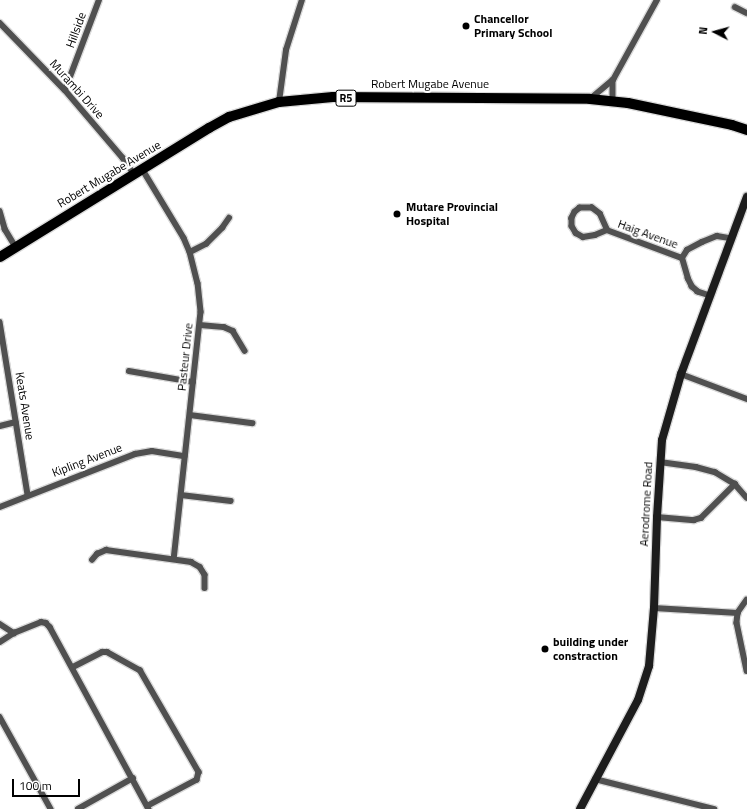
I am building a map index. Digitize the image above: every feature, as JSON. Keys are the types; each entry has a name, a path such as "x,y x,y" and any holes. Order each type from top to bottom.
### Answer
{"highway":[{"name":"Robert Mugabe Avenue","path":"0,257 229,117 279,102 333,97 613,100 732,125 747,130"},
{"name":"Robert Mugabe Avenue","path":"732,125 747,123"}],"street":[{"name":"Hillside","path":"65,90 99,0"},
{"path":"279,102 286,50 302,0"},
{"path":"590,99 613,80 657,0"},
{"path":"735,7 747,13"},
{"name":"Murambi Drive","path":"0,23 65,90 123,158 138,172"},
{"path":"613,80 613,100"},
{"name":"Pasteur Drive","path":"138,172 184,238 190,252 198,283 200,325 174,559"},
{"name":"Aerodrome Road","path":"580,809 638,700 649,666 654,608 657,517 662,440 681,374 730,238 747,198"},
{"name":"Haig Avenue","path":"607,230 600,214 592,208 580,208 575,212 572,218 572,226 576,233 583,237 595,235 607,230 682,258"},
{"path":"0,211 5,229 16,247"},
{"path":"190,252 206,244 222,228 229,218"},
{"path":"710,296 698,292 692,287 682,258 687,250 702,242 717,236 730,238"},
{"name":"Keats Avenue","path":"0,322 2,351 28,494"},
{"path":"200,325 224,326 233,331 244,351"},
{"path":"129,371 194,382"},
{"path":"681,374 747,399"},
{"path":"190,414 252,423"},
{"path":"0,426 16,422"},
{"name":"Kipling Avenue","path":"0,507 28,494 135,454 152,451 185,456"},
{"path":"660,462 696,467 715,472 735,484 747,498"},
{"path":"657,517 694,520 701,518 735,484"},
{"path":"181,495 231,501"},
{"path":"92,560 97,554 106,550 191,562 200,567 205,575 205,588"},
{"path":"747,600 738,613 737,623 747,671"},
{"path":"654,608 738,613"},
{"path":"0,642 14,633 41,622 46,623 73,667 148,807 197,780 199,772 140,670 107,652 102,652 73,667"},
{"path":"0,624 14,633"},
{"path":"0,717 51,809"},
{"path":"78,809 133,778"},
{"path":"595,779 714,809"}],"place":[{"name":"Chancellor Primary School","path":"466,26"},
{"name":"Mutare Provincial Hospital","path":"397,214"},
{"name":"building under constraction","path":"545,649"}]}
